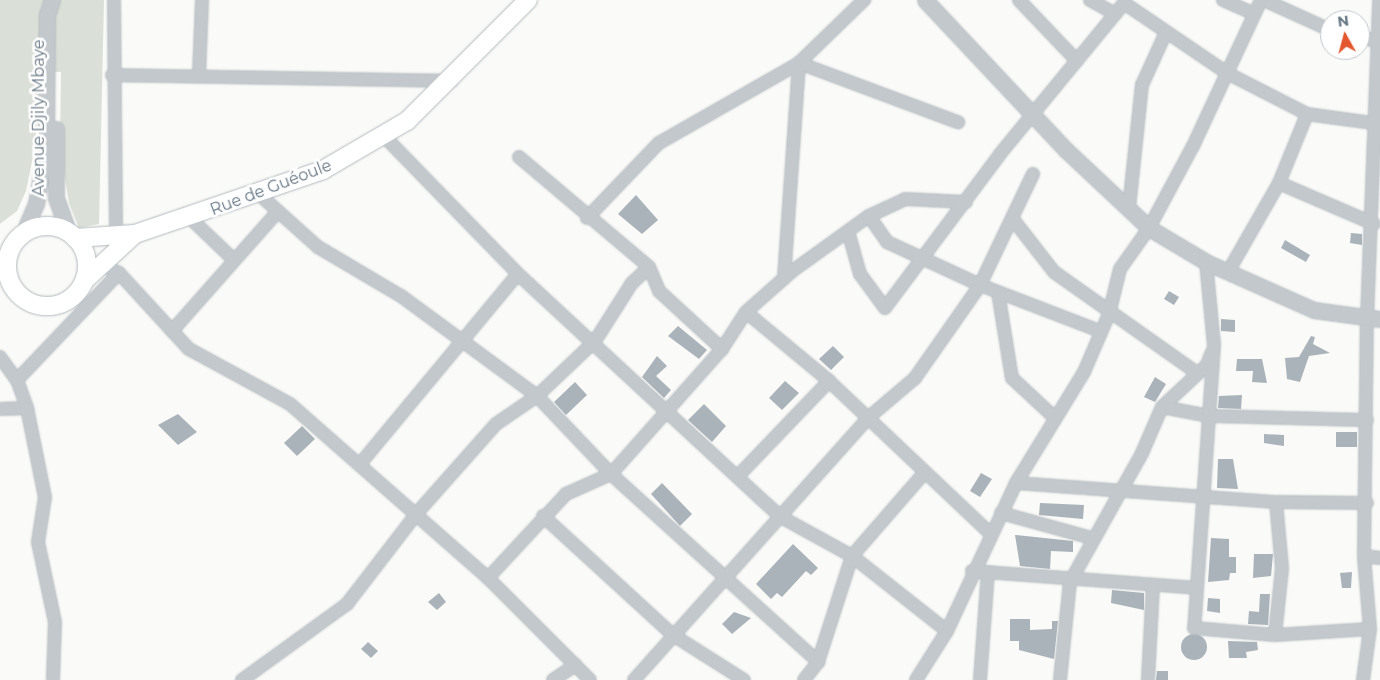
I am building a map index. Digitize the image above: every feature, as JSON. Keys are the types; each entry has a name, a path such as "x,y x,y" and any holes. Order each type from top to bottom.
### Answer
{"main road":[{"name":"Rue de Guéoule","path":"72,236 135,234 190,218 324,170 383,135 452,81 528,0"},
{"path":"0,244 41,227 72,236 86,258 84,281 65,302 51,306 30,302 7,285 6,268 21,236"},
{"name":"Rue de Guéoule","path":"84,281 135,234"}],"street":[{"name":"Avenue Djily Mbaye","path":"52,0 56,15 55,182 59,213 72,236"},
{"name":"Avenue Djily Mbaye","path":"21,236 36,204 46,146 47,15 52,0"},
{"path":"114,0 112,75 116,236"},
{"path":"199,75 202,0"},
{"path":"587,218 659,143 798,63 864,0"},
{"path":"925,0 1035,113 1066,150 1149,228 1206,262 1314,310 1374,319"},
{"path":"1019,0 1077,61"},
{"path":"1090,0 1115,14"},
{"path":"1223,0 1254,14"},
{"path":"916,680 947,631 972,571 1016,483 1054,417 1084,372 1100,331 1109,314 1120,269 1149,228 1262,0 1320,26"},
{"path":"1363,680 1370,629 1364,556 1367,503 1367,420 1374,319 1374,224 1378,123 1376,41 1380,0"},
{"path":"848,231 860,274 885,308 1035,113 1126,2 1166,32 1227,73 1307,114 1378,123"},
{"path":"1128,208 1142,86 1166,32"},
{"path":"1370,40 1376,41"},
{"path":"798,63 958,122"},
{"path":"784,278 798,63"},
{"path":"112,75 199,75 452,81"},
{"path":"1228,272 1278,183 1307,114"},
{"path":"383,135 518,274 595,341 666,412 781,517 852,556 947,631"},
{"path":"519,157 587,218 649,267 659,291 722,349"},
{"path":"634,680 868,418 915,378 980,285 1033,174"},
{"path":"1278,183 1374,224"},
{"path":"260,194 318,247 401,296 460,342 537,396 611,474 818,662"},
{"path":"488,578 543,516 566,494 611,474 722,349 746,312 784,278 869,216 912,198 966,202"},
{"path":"172,331 278,211"},
{"path":"869,216 887,242 925,257 980,285 1100,331"},
{"path":"190,218 234,260"},
{"path":"1012,218 1054,272 1109,314 1196,372"},
{"path":"1206,262 1214,345 1194,628 1275,634 1370,629"},
{"path":"101,264 119,273 189,349 225,372 290,404 488,578 590,680"},
{"path":"242,680 348,604 416,513 496,424 537,396 595,341 632,283 649,267"},
{"path":"17,380 119,273"},
{"path":"360,464 518,274"},
{"path":"998,292 1012,378 1054,417"},
{"path":"746,312 829,381 990,533"},
{"path":"1060,680 1070,582 1162,408 1196,372 1207,364 1214,345"},
{"path":"0,357 17,380 27,408 45,497 38,542 55,622 53,680"},
{"path":"738,476 829,381"},
{"path":"0,409 27,408"},
{"path":"1162,408 1209,416 1367,420"},
{"path":"804,680 818,662 852,556 925,472"},
{"path":"1016,483 1276,502 1367,503"},
{"path":"1275,634 1282,568 1276,502"},
{"path":"1001,513 1092,538"},
{"path":"543,516 673,635 744,680"},
{"path":"1364,556 1380,558"},
{"path":"972,571 1070,582 1196,588"},
{"path":"980,680 988,572"},
{"path":"1148,680 1153,585"},
{"path":"553,680 575,665"}],"shaded area":[{"path":"0,0 104,0 99,224 79,228 69,203 60,147 61,72 40,71 35,147 26,191 17,211 0,224"}],"building":[{"path":"636,195 658,220 642,234 618,214"},
{"path":"1351,233 1362,234 1362,245 1350,243"},
{"path":"1285,240 1310,255 1306,262 1281,248"},
{"path":"1169,291 1179,297 1174,305 1164,299"},
{"path":"1221,319 1235,320 1235,332 1221,331"},
{"path":"678,326 707,350 699,359 668,336"},
{"path":"1311,336 1315,337 1313,344 1330,353 1309,356 1300,382 1287,379 1285,358 1299,357"},
{"path":"833,346 844,357 831,370 819,359"},
{"path":"657,356 667,366 656,376 671,390 664,398 642,377"},
{"path":"1237,359 1262,359 1267,383 1252,382 1253,371 1236,371"},
{"path":"1155,377 1166,384 1155,402 1144,397"},
{"path":"785,381 799,393 782,410 769,398"},
{"path":"575,382 587,395 566,415 554,402"},
{"path":"1242,395 1241,409 1218,408 1219,396"},
{"path":"704,404 726,426 712,442 688,420"},
{"path":"178,414 197,432 178,445 158,425"},
{"path":"302,426 315,439 297,456 284,443"},
{"path":"1336,432 1357,432 1357,447 1336,447"},
{"path":"1264,434 1284,435 1284,446 1264,443"},
{"path":"1218,459 1233,459 1238,489 1217,488"},
{"path":"981,473 992,479 980,497 970,491"},
{"path":"662,483 692,514 680,526 651,494"},
{"path":"1040,503 1084,505 1083,519 1039,515"},
{"path":"1015,535 1073,541 1073,552 1051,551 1050,569 1020,566"},
{"path":"1211,538 1229,539 1229,557 1236,557 1236,573 1230,573 1229,580 1208,582"},
{"path":"793,544 818,568 811,575 806,571 782,597 777,593 771,599 756,584"},
{"path":"1254,554 1273,554 1271,576 1253,578"},
{"path":"1352,572 1351,588 1342,588 1340,573"},
{"path":"1112,590 1144,593 1144,610 1111,603"},
{"path":"439,593 446,602 437,610 428,602"},
{"path":"1260,594 1270,594 1268,625 1248,624 1249,611 1259,612"},
{"path":"1208,598 1220,599 1220,613 1207,611"},
{"path":"734,612 751,618 732,634 722,624"},
{"path":"1010,619 1030,619 1030,630 1052,629 1052,621 1058,621 1054,659 1019,650 1019,641 1010,641"},
{"path":"1194,634 1203,638 1207,647 1203,656 1194,660 1185,656 1181,647 1185,638"},
{"path":"1228,641 1257,642 1258,650 1246,652 1247,658 1229,658"},
{"path":"368,642 378,651 371,658 361,649"},
{"path":"1157,671 1168,671 1168,680 1156,680"}]}
